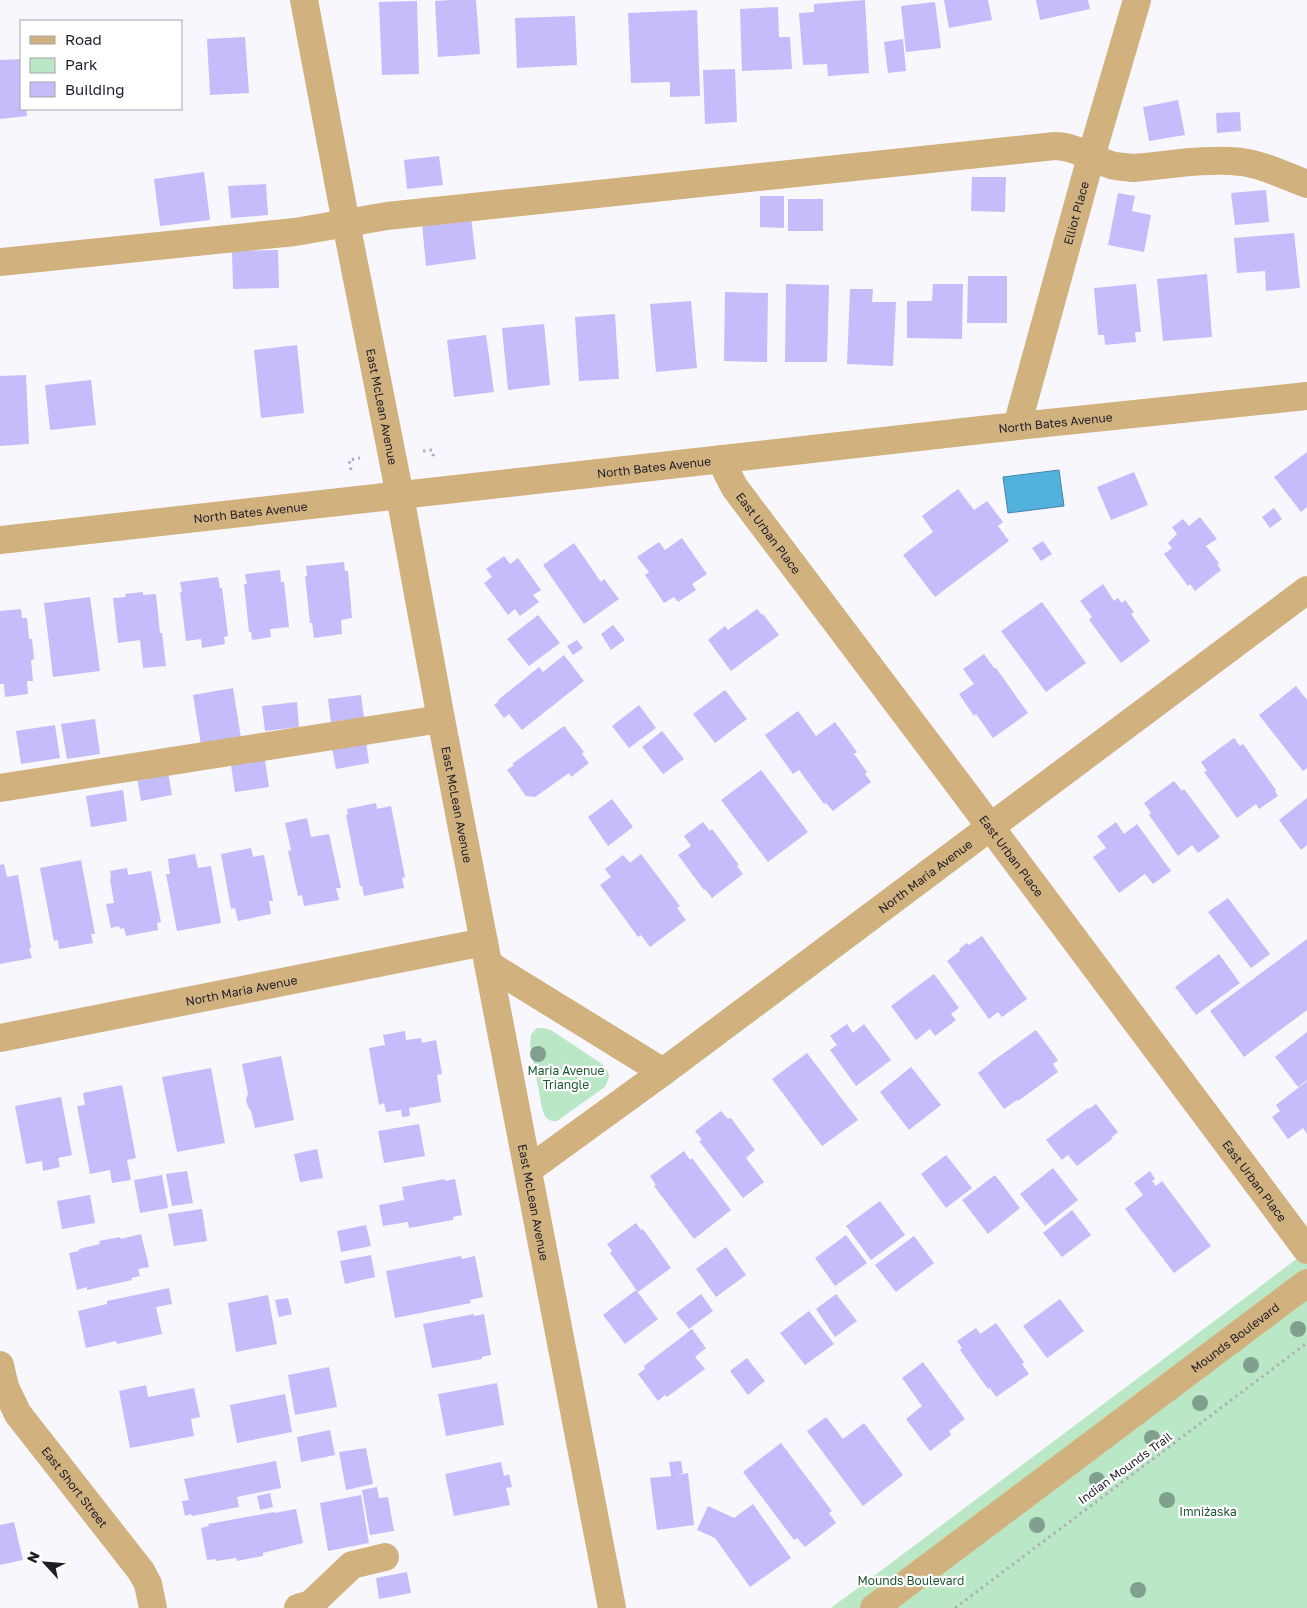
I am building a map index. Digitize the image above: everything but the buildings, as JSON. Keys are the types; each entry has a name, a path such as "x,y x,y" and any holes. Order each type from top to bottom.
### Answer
{"street":[{"name":"East McLean Avenue","path":"304,0 612,1608"},
{"name":"Elliot Place","path":"1017,426 1091,157 1137,0"},
{"path":"0,262 295,232 387,216 1055,146 1068,148 1111,165 1134,168 1217,161 1242,162 1307,184"},
{"name":"North Bates Avenue","path":"0,540 1017,426 1307,396"},
{"name":"East Urban Place","path":"722,459 735,488 1307,1250"},
{"name":"North Maria Avenue","path":"528,1170 663,1072 1307,590"},
{"path":"0,788 441,719"},
{"path":"486,953 663,1072"},
{"name":"North Maria Avenue","path":"0,1038 486,953"},
{"name":"Mounds Boulevard","path":"874,1608 1307,1282"},
{"name":"East Short Street","path":"0,1365 5,1387 18,1414 138,1566 148,1584 153,1608"},
{"path":"298,1608 311,1604 352,1565 386,1557"}],"path":[{"name":"Indian Mounds Trail","path":"955,1608 1307,1343"}],"green space":[{"name":"Maria Avenue Triangle","path":"537,1028 551,1030 602,1064 609,1075 605,1087 557,1121 551,1121 547,1118 542,1108 530,1045 531,1034"},
{"name":"Imniżaska","path":"1307,1251 1307,1608 831,1608 1245,1298"}],"water":[{"path":"1059,470 1064,506 1008,513 1003,477"}]}
